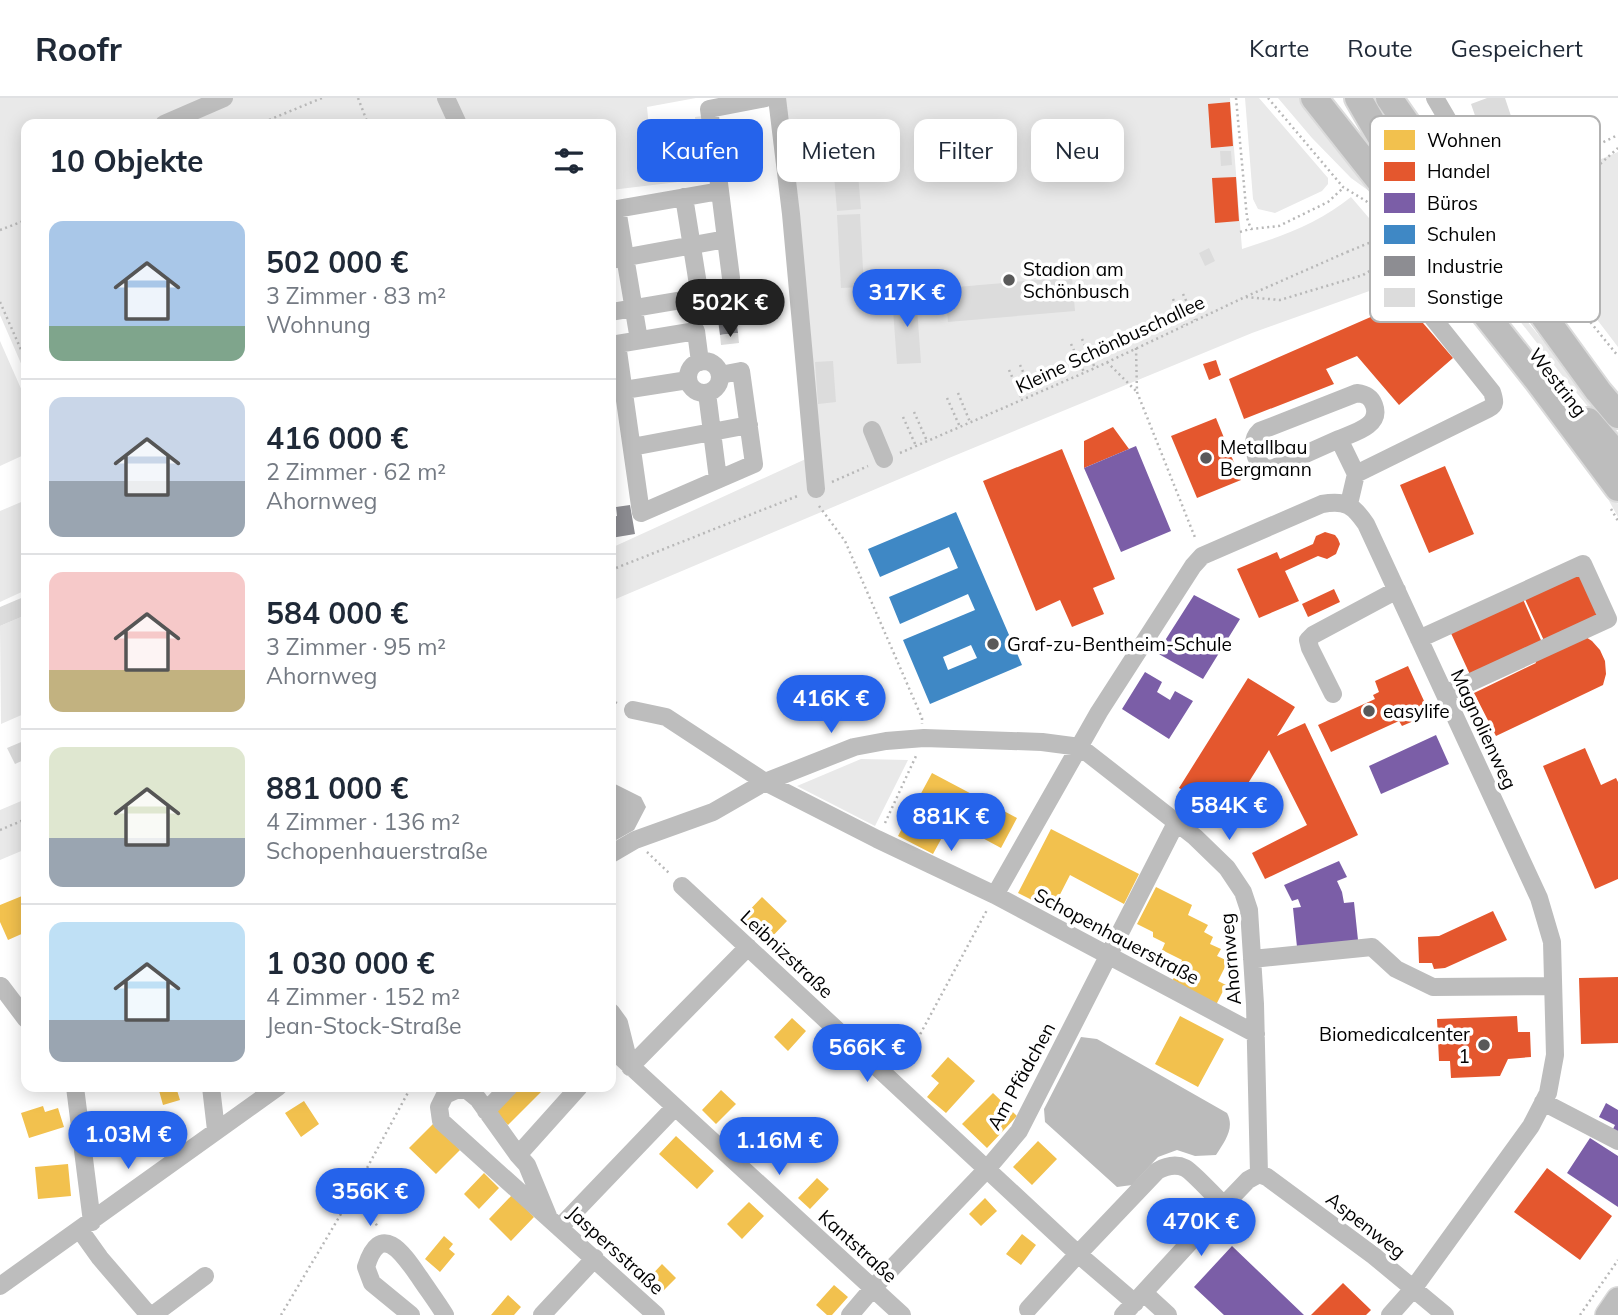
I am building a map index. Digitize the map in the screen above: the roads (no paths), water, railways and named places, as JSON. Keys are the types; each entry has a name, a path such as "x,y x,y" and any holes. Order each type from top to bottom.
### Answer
{"highway":[{"path":"1314,98 1370,169"},
{"name":"Westring","path":"1358,98 1370,119"},
{"name":"Westring","path":"1389,98 1402,116"},
{"path":"1491,322 1618,488"},
{"name":"Westring","path":"1513,322 1618,456"},
{"name":"Westring","path":"1551,322 1608,396 1618,415"},
{"path":"1538,381 1586,418"}],"main road":[{"path":"1607,1315 1618,1299"}],"street":[{"path":"177,119 224,98"},
{"path":"446,98 456,119"},
{"path":"731,278 709,109 766,98"},
{"path":"777,98 791,214 812,490"},
{"path":"1435,98 1446,116"},
{"path":"616,209 720,191"},
{"path":"616,311 700,297 684,197"},
{"path":"616,234 618,259 634,308 639,340"},
{"path":"618,259 726,239"},
{"path":"1356,474 1493,406 1495,401 1492,392 1436,322"},
{"path":"700,362 696,331 617,344 641,513 754,464 741,371 720,375"},
{"path":"706,361 718,369 720,375 718,385 707,393 693,389 688,380 691,367 706,361"},
{"path":"624,390 688,380"},
{"path":"707,393 718,480"},
{"path":"1357,393 1365,394 1372,400 1376,410 1375,418 1370,425 1339,439 1274,468 1266,469 1260,466 1253,444 1260,431 1357,393"},
{"path":"632,447 749,425"},
{"path":"872,430 884,459"},
{"path":"995,895 1099,712 1202,556 1322,504 1336,501 1349,504 1356,474 1339,439"},
{"name":"Magnolienweg","path":"1349,504 1366,524 1445,694 1539,898 1552,942 1555,1055 1548,1093 1531,1126 1413,1289 1390,1315"},
{"path":"1419,639 1583,564 1608,619 1445,694"},
{"path":"1333,694 1308,640 1396,590"},
{"name":"Schopenhauerstraße","path":"634,710 666,718 759,786 995,895 1256,1034"},
{"name":"Ahornweg","path":"616,851 635,840 713,812 759,786 854,747 925,738 1042,742 1080,747 1177,821 1227,868 1243,892 1249,910 1252,959 1259,1174"},
{"name":"Am Pfädchen","path":"850,1315 987,1169 1018,1131 1177,821"},
{"name":"Leibnizstraße","path":"682,886 1078,1254 1134,1303 1168,1315"},
{"path":"630,1067 748,947"},
{"path":"1252,959 1372,947 1396,969 1433,987 1553,986"},
{"path":"1,986 21,1012"},
{"path":"616,1019 630,1067"},
{"name":"Kantstraße","path":"616,1054 902,1315"},
{"path":"75,1092 86,1226 100,1258 151,1315 205,1276"},
{"path":"212,1092 216,1130"},
{"path":"0,1286 271,1092"},
{"name":"Jaspersstraße","path":"452,1092 445,1095 439,1107 441,1121 656,1315"},
{"name":"Jaspersstraße","path":"469,1092 478,1099 527,1165 554,1222"},
{"path":"486,1111 504,1092"},
{"path":"518,1154 574,1092"},
{"path":"1543,1102 1618,1141"},
{"path":"554,1222 675,1107"},
{"path":"1028,1309 1157,1171 1173,1165 1186,1168 1224,1205"},
{"path":"1134,1303 1248,1180 1259,1174"},
{"name":"Aspenweg","path":"1259,1174 1267,1177 1364,1249 1445,1315"},
{"path":"411,1315 372,1283 366,1267 371,1252 380,1245 390,1244 402,1252 445,1315"},
{"path":"542,1315 595,1258"}],"place":[{"name":"Stadion am Schönbusch","path":"1009,280"},
{"name":"Metallbau Bergmann","path":"1206,458"},
{"name":"Graf-zu-Bentheim-Schule","path":"993,644"},
{"name":"easylife","path":"1369,711"},
{"name":"Biomedicalcenter 1","path":"1484,1045"}]}
